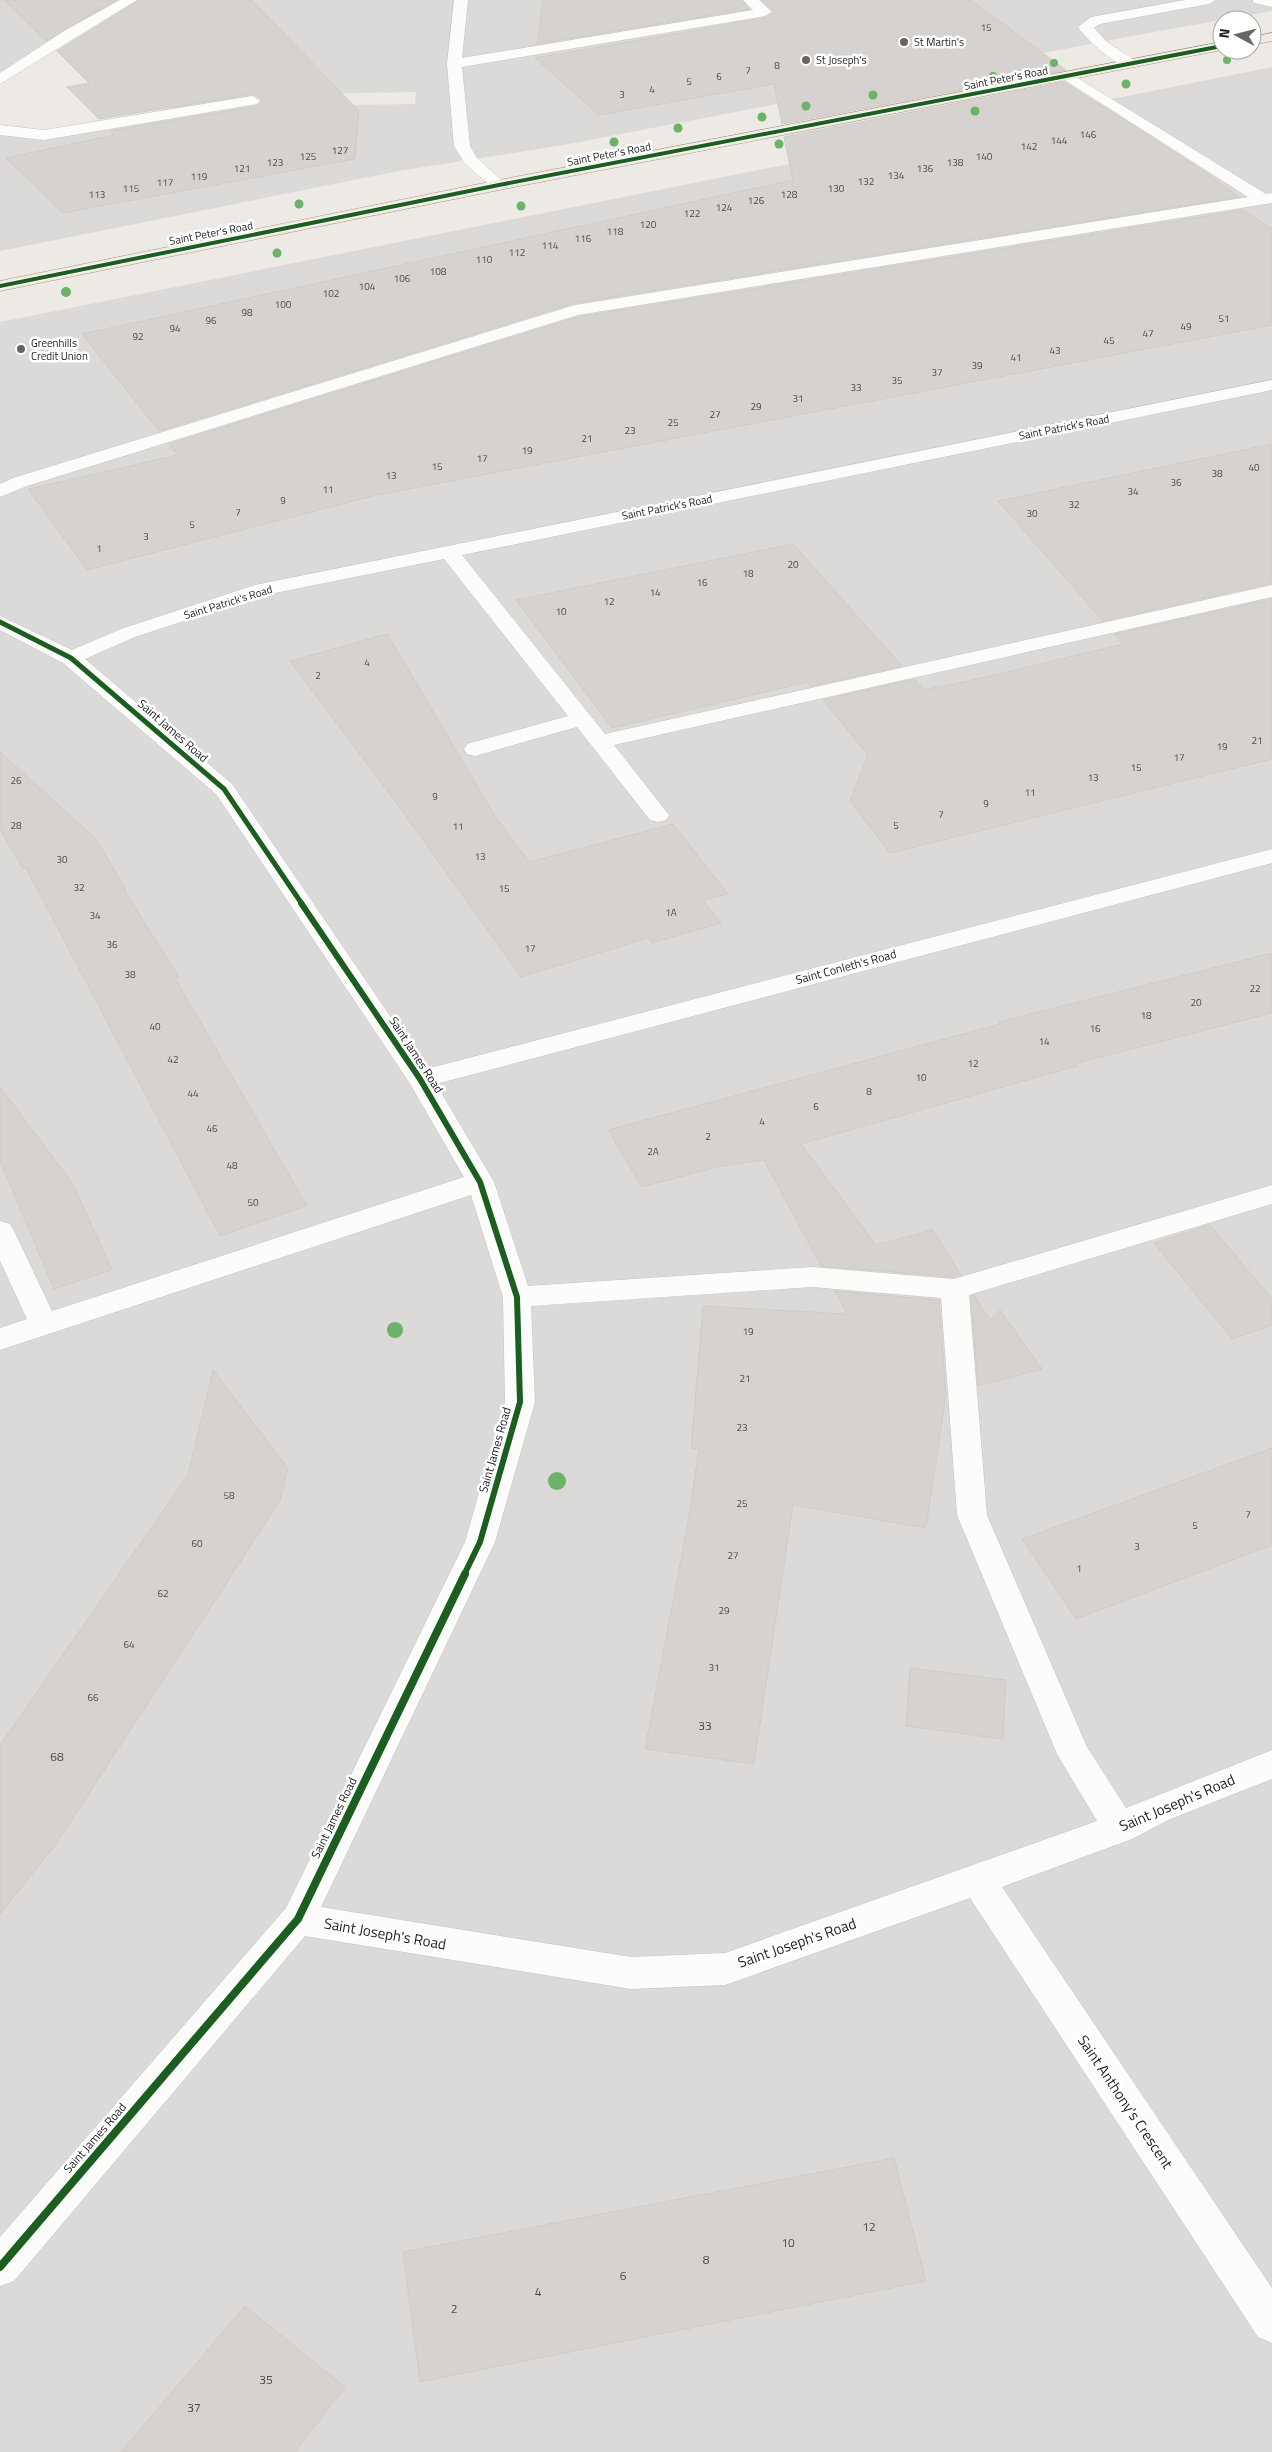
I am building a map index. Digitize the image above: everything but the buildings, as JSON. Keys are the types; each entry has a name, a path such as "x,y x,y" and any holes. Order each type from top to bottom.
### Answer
{"main road":[{"name":"Saint Peter's Road","path":"0,286 499,185 1212,48"}],"street":[{"path":"0,80 69,34 130,0"},
{"path":"461,0 454,64 462,146 471,161 499,185"},
{"path":"454,64 765,12 750,0"},
{"path":"1131,64 1102,45 1085,27 1096,20 1209,0"},
{"path":"1259,0 1272,3"},
{"path":"1068,76 1267,198"},
{"path":"0,130 44,135 252,101"},
{"path":"0,491 20,482 575,310 1267,198"},
{"name":"Saint Patrick's Road","path":"71,658 128,633 255,591 1272,385"},
{"path":"448,551 658,815"},
{"path":"600,742 1272,591"},
{"name":"Saint James Road","path":"0,622 71,658 224,789 420,1079 480,1182 517,1297 520,1402 480,1542 298,1919 0,2267"},
{"path":"475,749 582,719"},
{"name":"Saint Conleth's Road","path":"420,1079 1272,856"},
{"path":"0,1339 480,1182"},
{"path":"517,1297 812,1277 954,1289 1272,1194"},
{"path":"0,1231 44,1325"},
{"path":"954,1289 972,1515 1074,1754 1120,1828"},
{"name":"Saint Joseph's Road","path":"298,1919 411,1939 631,1973 725,1968 978,1880 1120,1828 1156,1810 1272,1764"},
{"name":"Saint Anthony's Crescent","path":"978,1880 1272,2323"}],"shaded area":[{"path":"0,0 130,0 0,80"},
{"path":"185,0 1272,0 1272,9 1262,11 1212,10 1212,21 564,145 399,171 0,251 0,130 44,135 252,101 282,106 415,104 416,92 255,95 171,111"},
{"path":"1088,0 1272,0 1272,11 1262,13 1262,10 1212,10 1212,22 1076,46 1023,12"},
{"path":"1272,67 1272,2452 0,2452 0,322"}],"cycle path":[{"path":"0,286 499,185 1212,48"},
{"path":"0,622 71,658 224,789 420,1079 480,1182 517,1297 520,1402 480,1542 298,1919 0,2267"}],"place":[{"name":"St Martin's","path":"904,42"},
{"name":"St Joseph's","path":"806,60"},
{"name":"Greenhills Credit Union","path":"21,349"}]}
